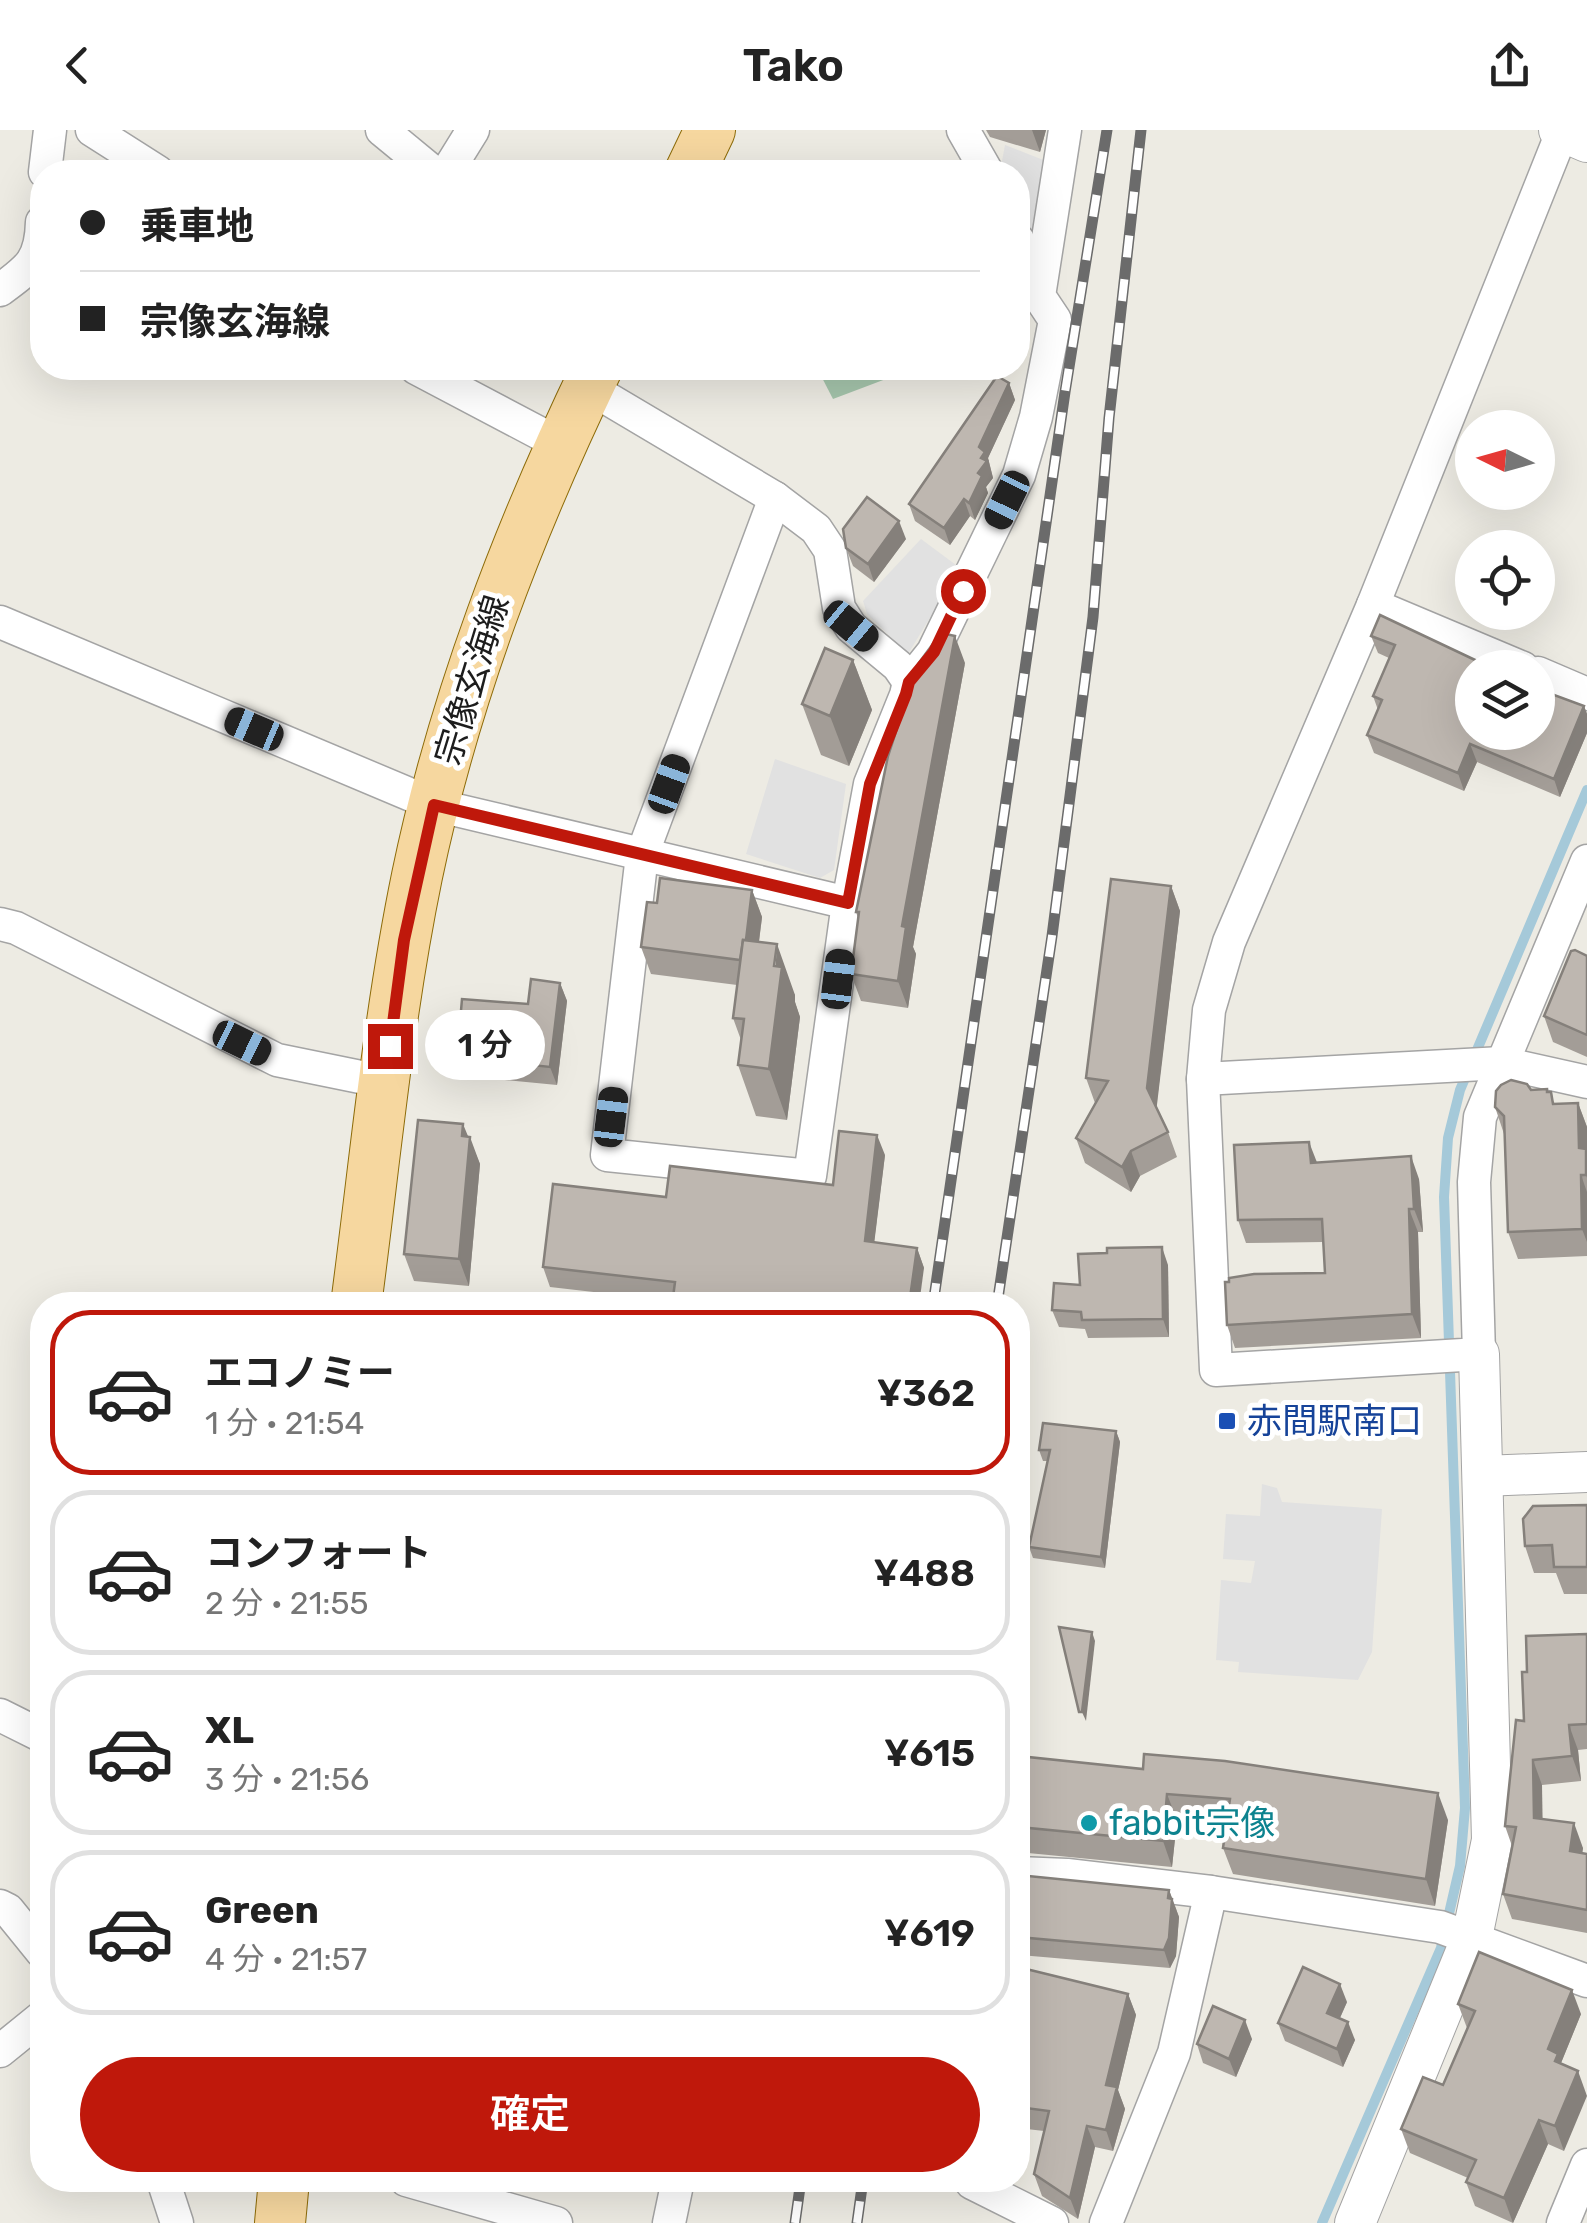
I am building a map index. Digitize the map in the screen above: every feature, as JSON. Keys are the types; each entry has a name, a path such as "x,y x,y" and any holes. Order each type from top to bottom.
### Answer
{"main road":[{"path":"696,160 710,130"},
{"name":"宗像玄海線","path":"358,1292 404,940 434,805 461,703 497,598 591,380"},
{"path":"280,2223 283,2192"}],"street":[{"path":"46,160 50,130"},
{"path":"92,130 139,160"},
{"path":"382,130 419,160"},
{"path":"454,160 473,130"},
{"path":"963,130 980,160"},
{"path":"1039,296 1064,130"},
{"path":"1479,1354 1216,1370 1203,1080 1209,1010 1229,942 1568,133"},
{"path":"0,290 30,264"},
{"path":"776,498 642,855 607,1154 810,1176 848,903 870,784 909,682 934,652 1019,474 1036,417 1055,320 1039,296 1030,272"},
{"path":"439,380 560,444"},
{"path":"597,380 776,498 816,529 830,550 839,608 851,626 898,666 909,682"},
{"path":"1373,606 1480,650"},
{"path":"0,622 434,805 848,903"},
{"path":"1555,680 1587,694"},
{"path":"1355,2223 1472,1937 1492,1840 1474,1182 1480,1118 1587,861"},
{"path":"0,924 16,928 277,1060 386,1082"},
{"path":"1203,1080 1502,1063 1587,1082"},
{"path":"1483,1476 1587,1472"},
{"path":"0,1714 30,1730"},
{"path":"1030,1873 1212,1892 1440,1927 1587,1980"},
{"path":"1106,2223 1174,2053 1212,1892"},
{"path":"0,1906 30,1937"},
{"path":"0,2051 30,2027"},
{"path":"1563,2223 1587,2165"},
{"path":"167,2192 177,2223"},
{"path":"459,2192 556,2223"},
{"path":"669,2223 675,2192"},
{"path":"990,2192 1052,2223"}],"green space":[{"path":"823,380 883,380 833,399"}],"shaded area":[{"path":"1005,145 1051,163 1037,250 1030,236 1030,160 1002,160"},
{"path":"921,539 960,568 908,654 867,614 863,601"},
{"path":"775,759 846,784 834,870 820,878 746,854"},
{"path":"1262,1484 1277,1488 1282,1502 1382,1509 1372,1652 1358,1680 1238,1672 1239,1662 1216,1660 1221,1580 1251,1583 1255,1561 1223,1559 1226,1514 1260,1516"}],"building":[{"path":"994,380 1009,383 979,447 985,452 981,458 987,461 978,473 982,476 969,503 964,499 944,528 909,504"},
{"path":"867,497 899,521 868,564 846,548 843,529"},
{"path":"1380,615 1455,650 1455,750 1468,750 1458,773 1367,735 1382,700 1373,696 1395,645 1371,636"},
{"path":"941,633 955,636 902,926 906,927 898,981 851,974 856,912 888,756 918,664"},
{"path":"825,648 853,660 830,716 802,704"},
{"path":"1555,695 1584,706 1554,779 1484,750 1555,750"},
{"path":"660,878 752,890 740,960 641,947 647,902 657,903"},
{"path":"1111,879 1171,886 1147,1088 1168,1132 1131,1151 1122,1167 1076,1138 1108,1081 1086,1078"},
{"path":"743,940 777,944 774,966 782,967 769,1069 738,1065 744,1019 733,1018"},
{"path":"1571,951 1587,956 1587,1035 1544,1016"},
{"path":"531,979 560,983 550,1067 457,1057 462,999 528,1004"},
{"path":"1511,1080 1527,1084 1531,1090 1547,1089 1553,1104 1578,1103 1579,1148 1586,1149 1586,1175 1581,1175 1582,1229 1508,1232 1504,1116 1495,1107 1496,1091"},
{"path":"418,1120 463,1124 462,1136 470,1137 459,1259 404,1254"},
{"path":"839,1131 877,1135 865,1241 917,1248 911,1292 674,1292 675,1282 543,1267 553,1184 666,1197 670,1166 833,1185"},
{"path":"1309,1142 1311,1163 1411,1156 1412,1314 1227,1325 1225,1282 1229,1278 1325,1273 1322,1219 1238,1220 1234,1145"},
{"path":"1162,1247 1163,1319 1082,1320 1081,1312 1052,1310 1054,1283 1080,1285 1078,1254 1107,1253 1107,1248"},
{"path":"1043,1423 1116,1431 1101,1557 1030,1547 1050,1450 1039,1450"},
{"path":"1587,1505 1587,1567 1554,1567 1552,1545 1525,1546 1523,1519 1533,1506"},
{"path":"1059,1627 1092,1632 1082,1712 1079,1712"},
{"path":"1587,1634 1587,1724 1569,1725 1572,1756 1533,1760 1534,1818 1574,1823 1570,1851 1587,1854 1587,1910 1503,1894 1516,1827 1505,1826 1516,1720 1524,1721 1522,1672 1527,1672 1526,1636"},
{"path":"1144,1754 1225,1761 1438,1793 1426,1879 1223,1848 1230,1799 1167,1794 1163,1841 1030,1828 1030,1757 1143,1769"},
{"path":"1030,1876 1169,1890 1169,1938 1164,1950 1030,1938"},
{"path":"1479,1952 1572,1990 1548,2049 1558,2054 1555,2061 1578,2071 1555,2126 1539,2120 1504,2198 1466,2182 1476,2160 1401,2129 1423,2077 1443,2085 1475,2011 1458,2004"},
{"path":"1303,1967 1340,1984 1327,2013 1348,2022 1337,2049 1278,2023"},
{"path":"1030,1970 1128,1994 1106,2085 1117,2087 1106,2130 1087,2126 1070,2198 1034,2174 1049,2111 1030,2109"},
{"path":"1213,2006 1245,2020 1229,2059 1197,2044"}],"waterway":[{"path":"1322,2223 1441,1948 1460,1866 1465,1808 1444,1197 1448,1138 1460,1090 1587,790"}],"railway":[{"path":"935,1292 1065,392 1107,130"},
{"path":"999,1292 1052,936 1093,617 1109,418 1141,130"},
{"path":"795,2223 799,2192"},
{"path":"857,2223 861,2192"}],"place":[{"name":"赤間駅南口","path":"1227,1421"},
{"name":"fabbit宗像","path":"1089,1823"}],"route":[{"path":"390,1046 404,940 434,805 848,903 870,784 909,682 934,652 963,591"}]}
